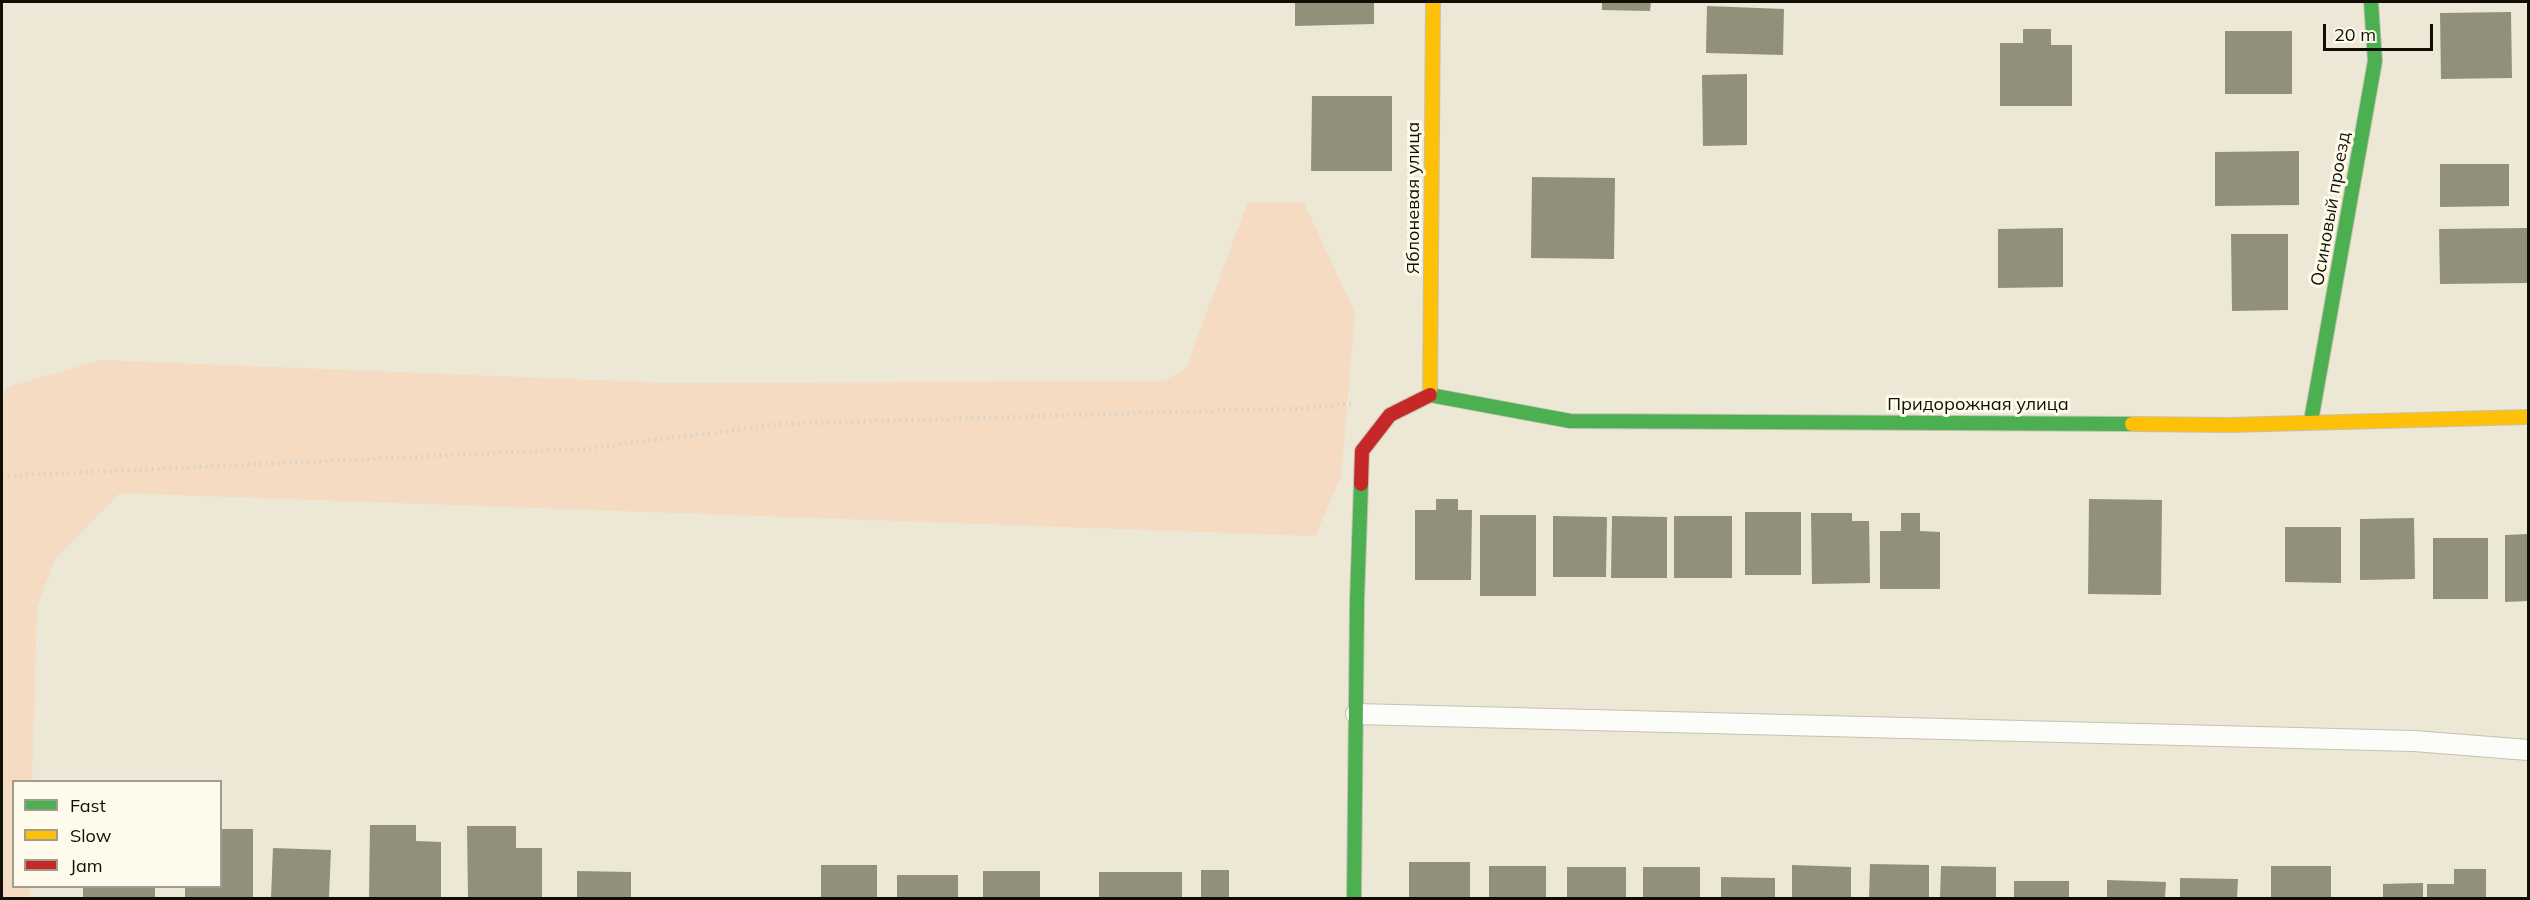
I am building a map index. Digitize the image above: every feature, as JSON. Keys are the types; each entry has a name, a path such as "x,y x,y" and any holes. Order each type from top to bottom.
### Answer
{"street":[{"name":"Яблоневая улица","path":"1430,395 1433,2"},
{"name":"Осиновый проезд","path":"2311,422 2375,61 2371,2"},
{"name":"Придорожная улица","path":"1430,395 1570,421 2230,425 2529,417"},
{"path":"1354,898 1362,451 1390,415 1430,395"}],"lane":[{"path":"1356,714 2415,741 2529,750"}],"path":[{"path":"2,476 584,449 780,424 1297,408 1364,402"}],"shaded area":[{"path":"1248,202 1304,203 1355,313 1341,477 1315,536 120,493 54,561 37,608 32,780 12,780 12,888 30,888 29,898 2,898 2,394 11,386 101,360 668,383 1164,381 1186,368"}],"building":[{"path":"1295,2 1374,2 1374,24 1295,26"},
{"path":"1602,2 1651,2 1650,11 1602,10"},
{"path":"1707,6 1784,9 1783,55 1706,53"},
{"path":"2511,12 2512,78 2441,79 2440,13"},
{"path":"2023,29 2051,29 2051,45 2072,45 2072,106 2000,106 2000,43 2023,43"},
{"path":"2225,31 2292,31 2292,94 2225,94"},
{"path":"1747,74 1747,145 1703,146 1702,75"},
{"path":"1312,96 1392,96 1392,171 1311,171"},
{"path":"2299,151 2299,205 2215,206 2215,152"},
{"path":"2440,164 2509,164 2509,206 2440,207"},
{"path":"1532,177 1615,178 1614,259 1531,258"},
{"path":"2063,228 2063,287 1998,288 1998,229"},
{"path":"2528,228 2528,283 2440,284 2439,229"},
{"path":"2231,234 2288,234 2288,310 2232,311"},
{"path":"1436,499 1458,499 1458,510 1472,510 1471,580 1415,580 1415,510 1436,510"},
{"path":"2089,499 2162,500 2161,595 2088,594"},
{"path":"1745,512 1801,512 1801,575 1745,575"},
{"path":"1811,513 1852,513 1852,521 1869,521 1870,583 1812,584"},
{"path":"1901,513 1920,513 1920,531 1940,532 1940,589 1880,589 1880,531 1901,531"},
{"path":"1480,515 1536,515 1536,596 1480,596"},
{"path":"1553,516 1607,517 1606,577 1553,577"},
{"path":"1612,516 1667,517 1667,578 1611,578"},
{"path":"1674,516 1732,516 1732,578 1674,578"},
{"path":"2414,518 2415,579 2360,580 2360,519"},
{"path":"2285,527 2341,527 2341,583 2285,582"},
{"path":"2528,534 2528,601 2505,602 2505,535"},
{"path":"2433,538 2488,538 2488,599 2433,599"},
{"path":"370,825 416,825 416,841 441,842 441,898 369,898"},
{"path":"467,826 516,826 516,848 542,848 542,898 468,898"},
{"path":"222,829 253,829 253,898 185,898 185,888 222,888"},
{"path":"273,848 331,850 329,898 271,898"},
{"path":"1409,862 1470,862 1470,898 1409,898"},
{"path":"1870,864 1929,865 1929,898 1869,898"},
{"path":"821,865 877,865 877,898 821,898"},
{"path":"1792,865 1851,867 1851,898 1792,898"},
{"path":"1489,866 1546,866 1546,898 1489,898"},
{"path":"1941,866 1996,867 1996,898 1940,898"},
{"path":"2271,866 2331,866 2331,898 2271,898"},
{"path":"1567,867 1626,867 1626,898 1567,898"},
{"path":"1643,867 1700,867 1700,898 1643,898"},
{"path":"2454,869 2486,869 2486,898 2427,898 2427,884 2454,884"},
{"path":"1201,870 1229,870 1229,898 1201,898"},
{"path":"577,871 631,872 631,898 577,898"},
{"path":"983,871 1040,871 1040,898 983,898"},
{"path":"1099,872 1182,872 1182,898 1099,898"},
{"path":"897,875 958,875 958,898 897,898"},
{"path":"1721,877 1775,878 1775,898 1721,898"},
{"path":"2180,878 2238,879 2237,898 2180,898"},
{"path":"2107,880 2166,882 2165,898 2107,898"},
{"path":"2014,881 2069,881 2069,898 2014,898"},
{"path":"2423,883 2423,898 2383,898 2383,884"},
{"path":"83,888 155,888 155,898 83,898"}],"traffic: fast":[{"path":"2311,421 2375,61 2371,2"},
{"path":"1430,395 1570,421 2132,424"},
{"path":"1354,898 1357,600 1361,484"}],"traffic: slow":[{"path":"1430,395 1433,2"},
{"path":"2132,424 2230,425 2528,417"}],"traffic: jam":[{"path":"1361,484 1362,451 1390,415 1430,395"}]}
